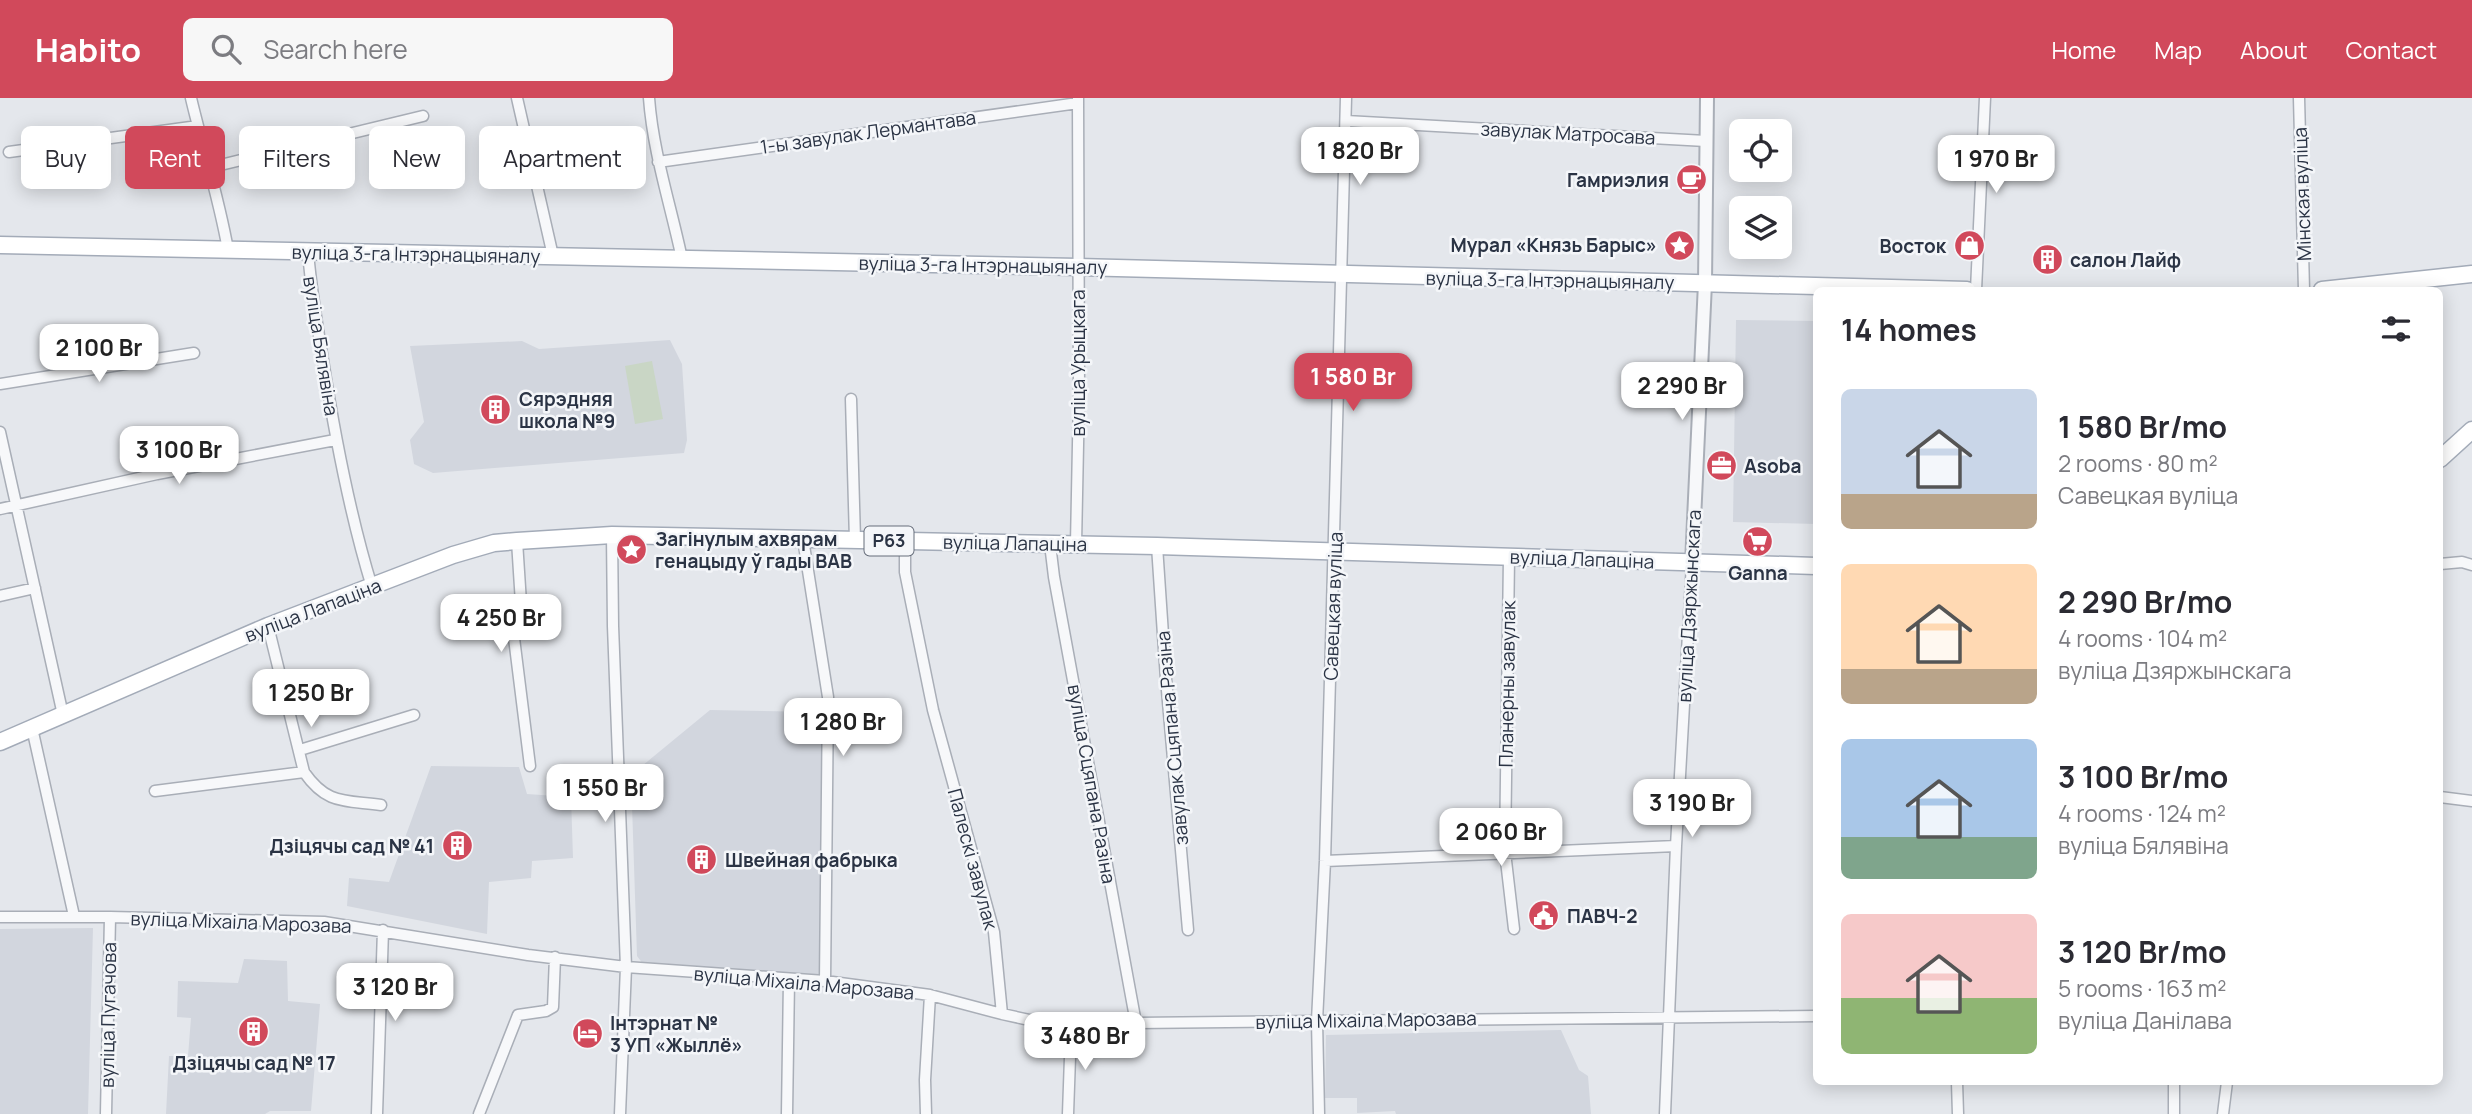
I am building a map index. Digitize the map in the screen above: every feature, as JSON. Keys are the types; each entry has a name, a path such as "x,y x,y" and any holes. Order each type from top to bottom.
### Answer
{"main road":[{"name":"вуліца 3-га Інтэрнацыяналу","path":"0,245 1078,267 1854,287"},
{"path":"2350,287 2472,274"},
{"path":"2443,456 2472,430"},
{"name":"вуліца Лапаціна","path":"0,742 268,626 474,548 517,541 612,535 1157,545 1813,566"}],"street":[{"path":"191,98 198,126"},
{"path":"517,98 553,256"},
{"path":"649,98 658,162 682,260"},
{"name":"Савецкая вуліца","path":"1319,1114 1317,1021 1325,861 1346,98"},
{"name":"вуліца Дзяржынскага","path":"1665,1114 1704,283 1707,98"},
{"path":"1976,287 1985,98"},
{"name":"Мінская вуліца","path":"2299,98 2304,287"},
{"name":"1-ы завулак Лермантава","path":"658,162 1078,101"},
{"name":"вуліца Урыцкага","path":"1076,544 1078,101"},
{"path":"225,164 424,116"},
{"name":"завулак Матросава","path":"1346,121 1706,141"},
{"path":"9,152 125,136"},
{"path":"215,189 228,250"},
{"name":"вуліца Бялявіна","path":"308,253 335,440 362,556 372,587"},
{"path":"0,384 194,353"},
{"path":"851,399 855,540"},
{"path":"0,432 63,716"},
{"name":"вуліца Бялявіна","path":"0,509 157,474 335,440"},
{"path":"612,535 626,967 620,1114"},
{"path":"803,539 828,697 825,981"},
{"path":"517,541 521,603 514,638 530,766"},
{"name":"Палескі завулак","path":"905,541 905,572 933,710 994,932 1002,1014"},
{"name":"вуліца Сцяпана Разіна","path":"1050,544 1136,1023"},
{"name":"завулак Сцяпана Разіна","path":"1157,545 1188,930"},
{"name":"Планерны завулак","path":"1509,557 1505,852 1514,929"},
{"path":"2443,564 2462,562 2472,565"},
{"path":"0,596 35,588"},
{"path":"268,626 304,772 316,789 332,798 381,805"},
{"path":"300,750 414,715"},
{"path":"32,729 74,916"},
{"path":"155,791 304,772"},
{"path":"2443,797 2472,802"},
{"path":"1325,861 1676,846"},
{"name":"вуліца Міхаіла Марозава","path":"0,917 74,916 324,922 626,967 825,981 930,995 1071,1029 1136,1023 1813,1016"},
{"name":"вуліца Пугачова","path":"106,1114 110,917"},
{"path":"377,1114 383,930"},
{"path":"479,1114 518,1015 546,1012 553,1007 555,957"},
{"path":"788,1114 789,980"},
{"path":"926,1114 925,1080 930,995"},
{"path":"1068,1114 1071,1029"},
{"path":"1957,1085 1958,1114"},
{"path":"2174,1085 2174,1114"},
{"path":"2223,1114 2227,1085"}],"shaded area":[{"path":"1736,320 1813,321 1813,524 1733,522"},
{"path":"670,340 682,364 687,440 684,453 433,473 414,464 410,440 424,422 410,346 522,341 539,349"},
{"path":"710,710 822,712 826,728 820,975 643,964 637,956 631,775"},
{"path":"431,766 519,767 527,794 571,797 573,858 532,861 531,878 489,882 487,934 347,906 349,878 389,882"},
{"path":"93,928 88,1114 0,1114 0,929"},
{"path":"244,959 287,961 288,1001 320,1004 311,1111 166,1114 169,1056 188,1056 191,1018 177,1017 178,981 238,983"},
{"path":"1561,1030 1579,1070 1588,1076 1591,1114 1396,1114 1395,1111 1357,1113 1357,1098 1325,1098 1326,1035"}],"green space":[{"path":"652,361 663,419 635,424 625,366"}],"place":[{"name":"Гамриэлия","path":"1692,180"},
{"name":"Мурал «Князь Барыс»","path":"1680,245"},
{"name":"Восток","path":"1969,246"},
{"name":"салон Лайф","path":"2047,260"},
{"name":"Сярэдняя школа №9","path":"496,410"},
{"name":"Asoba","path":"1721,466"},
{"name":"Ganna","path":"1758,542"},
{"name":"Загінулым ахвярам генацыду ў гады ВАВ","path":"632,550"},
{"name":"Дзіцячы сад № 41","path":"457,846"},
{"name":"Швейная фабрыка","path":"702,860"},
{"name":"ПАВЧ-2","path":"1544,916"},
{"name":"Дзіцячы сад № 17","path":"254,1032"},
{"name":"Інтэрнат № 3 УП «Жыллё»","path":"587,1034"}]}
